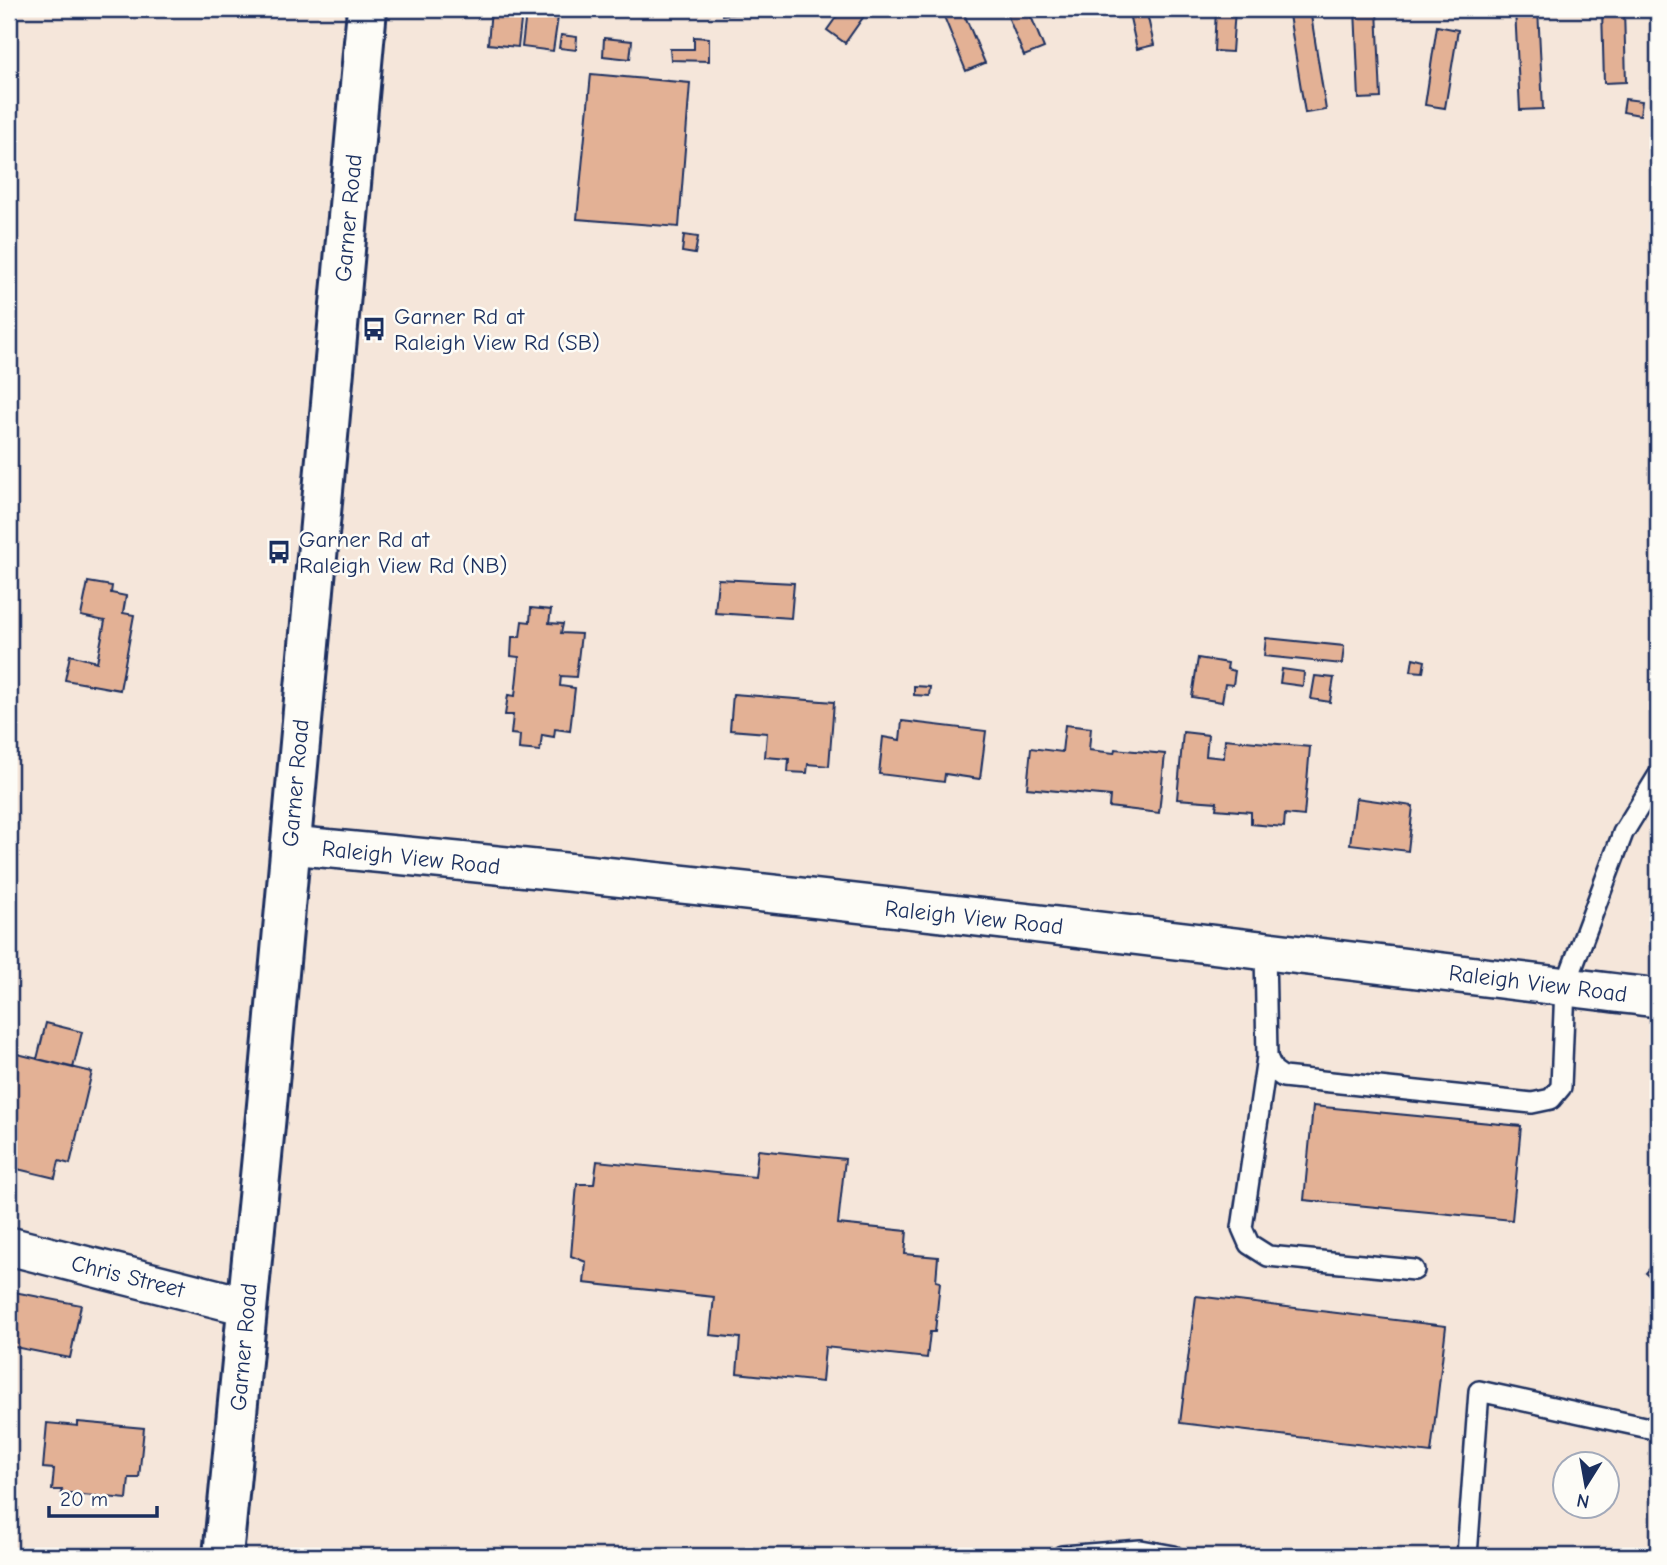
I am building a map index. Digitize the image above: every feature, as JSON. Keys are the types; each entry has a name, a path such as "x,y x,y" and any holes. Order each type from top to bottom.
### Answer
{"main road":[{"name":"Garner Road","path":"223,1556 367,9"}],"street":[{"name":"Raleigh View Road","path":"290,845 1113,932 1658,998"},
{"name":"Chris Street","path":"9,1246 246,1306"}],"lane":[{"path":"1266,1057 1273,1070 1283,1076 1532,1103 1551,1099 1561,1087 1565,987 1622,833 1658,776"},
{"path":"1265,951 1266,1057 1242,1227 1249,1244 1268,1256 1414,1270"},
{"path":"1467,1556 1479,1391 1658,1430"},
{"path":"1062,1556 1141,1550 1174,1556"}],"building":[{"path":"491,9 522,12 518,47 488,44"},
{"path":"722,9 770,9 770,11 722,15"},
{"path":"842,9 869,9 845,43 827,30"},
{"path":"941,9 962,9 985,63 966,71"},
{"path":"1005,9 1028,9 1044,48 1024,56"},
{"path":"1128,9 1146,9 1154,45 1137,49"},
{"path":"1216,9 1235,9 1232,52 1214,51"},
{"path":"1288,9 1310,9 1326,110 1305,113"},
{"path":"1355,9 1377,9 1381,98 1359,99"},
{"path":"1515,9 1538,9 1543,109 1520,110"},
{"path":"1602,9 1624,9 1626,82 1604,83"},
{"path":"526,13 558,17 553,51 522,47"},
{"path":"1437,26 1458,30 1445,108 1425,105"},
{"path":"561,35 577,37 576,50 559,48"},
{"path":"694,37 709,38 709,61 671,60 670,49 694,49"},
{"path":"604,38 632,41 630,59 603,56"},
{"path":"591,74 690,83 679,227 577,219"},
{"path":"1625,99 1642,101 1640,115 1623,112"},
{"path":"684,235 698,237 695,254 682,252"},
{"path":"718,579 794,583 791,618 715,613"},
{"path":"88,582 112,586 111,593 126,596 123,613 134,615 120,690 65,680 70,655 97,662 105,621 81,616"},
{"path":"531,608 551,610 549,623 563,624 561,633 581,634 576,677 561,676 560,686 575,688 570,731 555,729 554,737 542,735 540,751 519,749 520,735 511,734 513,715 505,715 508,695 515,696 519,657 511,656 512,637 520,637 522,621 530,622"},
{"path":"1266,638 1344,646 1342,664 1264,656"},
{"path":"1198,658 1228,663 1227,669 1235,671 1233,685 1225,684 1222,702 1192,697"},
{"path":"1413,658 1425,661 1423,672 1411,671"},
{"path":"1282,669 1304,672 1303,686 1280,683"},
{"path":"1315,676 1334,678 1330,702 1311,699"},
{"path":"914,686 930,687 929,696 914,695"},
{"path":"733,694 834,702 829,766 808,764 807,773 788,772 789,759 765,757 767,733 730,730"},
{"path":"902,721 986,731 980,779 945,774 944,782 879,774 883,737 900,740"},
{"path":"1065,725 1091,728 1089,750 1114,753 1115,749 1165,754 1159,813 1109,807 1110,796 1027,788 1031,748 1062,752"},
{"path":"1183,732 1208,735 1206,756 1224,758 1225,739 1310,747 1304,816 1285,814 1284,827 1251,824 1251,812 1216,809 1217,802 1177,799"},
{"path":"1356,798 1413,806 1408,851 1350,844"},
{"path":"46,1023 82,1032 73,1068 37,1059"},
{"path":"9,1052 92,1072 70,1164 59,1161 55,1178 9,1167"},
{"path":"1313,1106 1521,1126 1512,1220 1304,1200"},
{"path":"758,1150 845,1159 838,1224 907,1231 905,1254 938,1257 936,1281 940,1282 935,1332 930,1332 927,1358 825,1347 822,1382 737,1373 740,1338 710,1335 714,1297 584,1283 586,1262 571,1256 577,1184 594,1184 597,1161 755,1177"},
{"path":"1658,1259 1658,1284 1646,1273"},
{"path":"9,1291 81,1305 70,1358 9,1346"},
{"path":"1196,1296 1446,1326 1431,1453 1180,1423"},
{"path":"78,1422 144,1428 139,1478 129,1478 127,1499 52,1490 54,1469 43,1468 47,1423 78,1426"}],"place":[{"name":"Garner Rd at Raleigh View Rd (SB)","path":"374,329"},
{"name":"Garner Rd at Raleigh View Rd (NB)","path":"279,552"}]}
